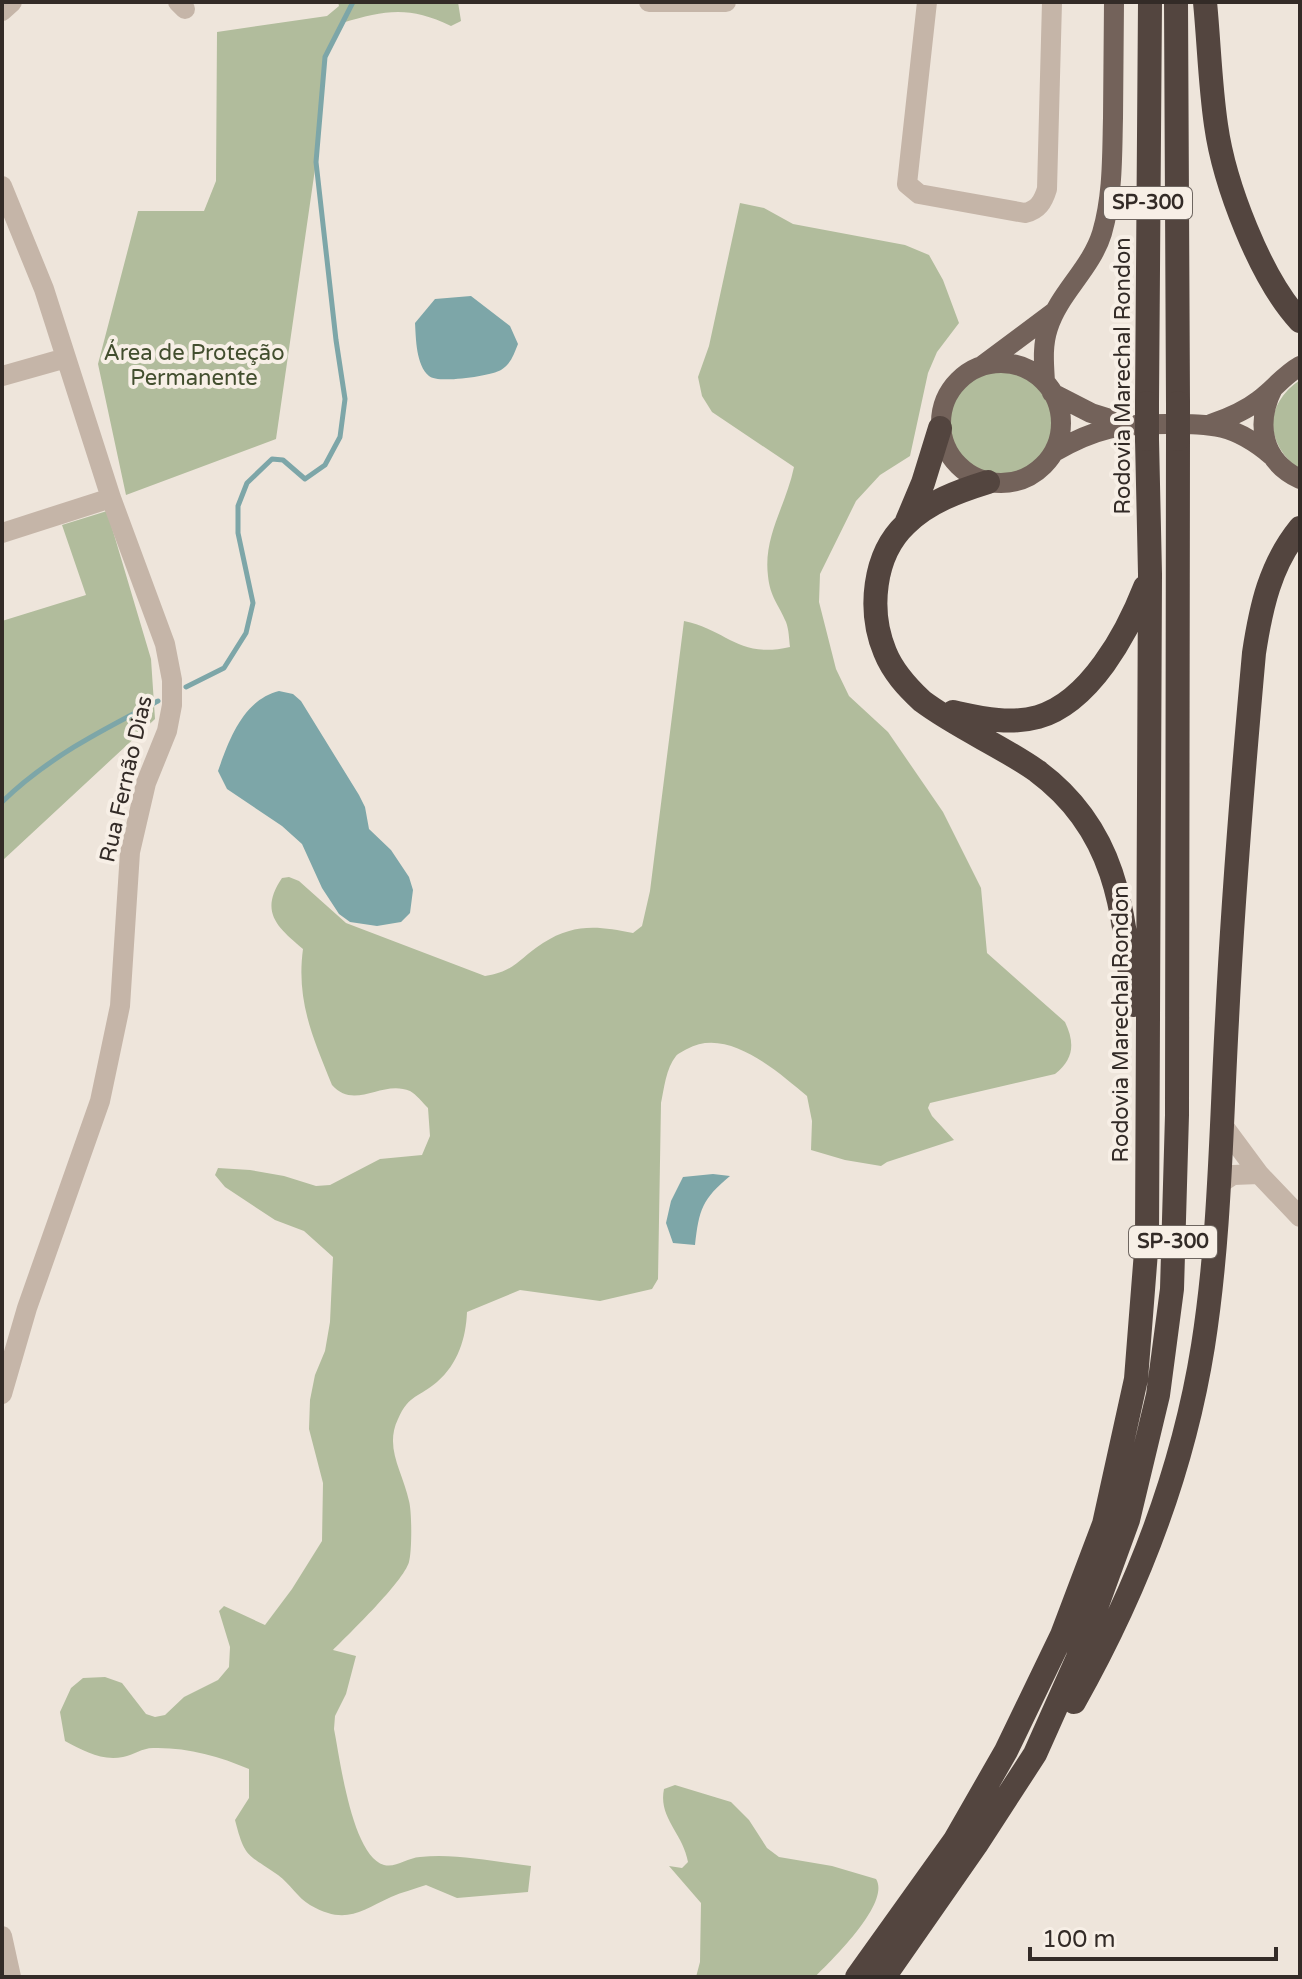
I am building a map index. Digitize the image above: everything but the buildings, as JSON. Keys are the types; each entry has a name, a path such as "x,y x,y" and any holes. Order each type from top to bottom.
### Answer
{"highway":[{"name":"Rodovia Marechal Rondon","path":"857,1977 955,1840 1006,1751 1062,1635 1104,1524 1136,1379 1147,1239 1150,2"},
{"name":"SP-300","path":"884,1977 1025,1773 1077,1660 1128,1520 1158,1395 1172,1289 1177,1115 1176,2"},
{"path":"1205,2 1213,97 1222,154 1241,215 1261,260 1278,292 1300,321"},
{"path":"940,428 923,483 906,523 884,557 877,582 879,630 884,651 906,686 930,707 1036,771 1066,795 1096,834 1113,876 1124,923 1146,1137"},
{"path":"906,523 943,499 988,482"},
{"path":"1025,1773 1067,1713 1107,1643 1146,1554 1184,1429 1201,1359 1218,1185 1254,653 1272,575 1280,556 1300,528"},
{"path":"930,707 993,721 1039,717 1059,706 1085,686 1106,661 1125,633 1150,574"}],"main road":[{"path":"1054,452 1061,422 1059,407 1049,388 1044,344 1048,326 1086,268 1101,236 1109,203 1114,2"},
{"path":"1057,309 981,367 963,376 950,390 942,408 940,428 945,447 955,463 970,475 988,482 1004,483 1033,474 1054,452 1092,433 1127,424 1211,424 1243,435 1300,479"},
{"path":"981,367 998,363 1015,365 1031,372 1049,388 1091,413 1127,424"},
{"path":"1211,424 1244,410 1300,366"},
{"path":"1271,455 1264,438 1262,421 1265,404 1273,388"}],"street":[{"path":"2,11 12,2"},
{"path":"649,2 726,2"},
{"path":"927,2 907,184 919,194 1025,213 1034,211 1043,201 1047,189 1052,2"},
{"name":"Rua Fernão Dias","path":"2,186 8,214 44,289 111,498 165,644 172,680 172,705 167,731 146,783 130,852 120,1006 100,1101 27,1308 2,1394"},
{"path":"2,376 66,358"},
{"path":"2,533 111,498"},
{"path":"1222,1124 1259,1174 1300,1217"},
{"path":"1218,1185 1233,1175 1259,1174"},
{"path":"2,1936 11,1977"}],"green space":[{"name":"Área de Proteção Permanente","path":"338,2 458,2 461,21 451,26 422,15 397,12 342,23 325,57 316,162 276,439 126,495 98,364 138,211 204,211 216,181 217,32 327,16 339,6"},
{"path":"740,203 764,208 793,224 905,245 929,255 943,280 959,323 937,352 928,373 910,456 880,475 856,501 820,574 819,602 836,669 849,696 888,732 943,812 981,888 987,953 1065,1022 1071,1050 1066,1062 1055,1074 930,1103 928,1108 932,1116 954,1140 881,1166 811,1150 812,1121 807,1096 751,1054 718,1043 702,1043 677,1055 668,1072 661,1103 658,1279 652,1289 600,1301 520,1290 467,1312 463,1341 455,1359 437,1382 406,1405 394,1430 396,1460 410,1506 409,1562 387,1594 333,1650 356,1656 346,1694 335,1716 334,1729 349,1805 364,1844 373,1858 388,1866 434,1856 531,1866 528,1892 457,1898 426,1885 352,1914 333,1914 306,1902 245,1849 235,1820 249,1798 249,1769 214,1756 178,1749 149,1748 115,1758 93,1754 65,1741 60,1712 71,1688 83,1678 105,1677 122,1683 146,1714 155,1717 165,1715 184,1697 218,1680 229,1667 230,1647 219,1611 224,1606 265,1625 322,1541 323,1483 309,1429 310,1400 330,1322 333,1257 304,1231 275,1220 225,1187 215,1175 218,1168 284,1176 316,1186 330,1185 380,1159 422,1155 430,1136 428,1108 410,1091 400,1088 350,1095 332,1085 304,1002 303,949 279,926 272,910 275,890 282,878 299,881 346,923 485,976 510,968 543,943 565,932 598,928 633,933 642,926 650,891 684,621 745,646 772,650 790,647 786,622 771,590 767,561 772,534 794,467 712,412 702,396 698,377 709,346"},
{"path":"1001,372 1021,376 1037,387 1048,403 1052,423 1048,443 1037,459 1021,470 1001,474 981,470 965,459 954,443 950,423 954,403 965,387 981,376"},
{"path":"1300,380 1300,470 1280,448 1273,425 1279,401"},
{"path":"107,511 151,659 155,719 2,861 2,621 86,595 62,525"},
{"path":"675,1785 731,1802 749,1820 767,1848 779,1857 832,1866 876,1879 878,1889 868,1916 846,1945 815,1977 696,1977 700,1962 701,1903 669,1866 682,1868 688,1862 663,1799 664,1789"}],"water":[{"path":"471,296 510,326 518,344 512,358 501,370 487,375 453,379 429,376 419,359 415,323 435,299"},
{"path":"279,691 293,694 301,701 359,795 369,829 391,850 409,877 413,890 410,913 401,922 377,926 350,922 339,914 322,888 302,844 282,826 227,789 218,771 233,734 256,703"},
{"path":"730,1176 704,1206 695,1245 673,1243 666,1223 671,1201 683,1177"}],"waterway":[{"path":"186,687 224,668 246,633 253,603 238,533 238,506 247,483 272,459 283,460 305,479 325,465 340,437 345,399 316,162 325,57 353,2"},
{"path":"2,802 56,758 158,701"}]}
